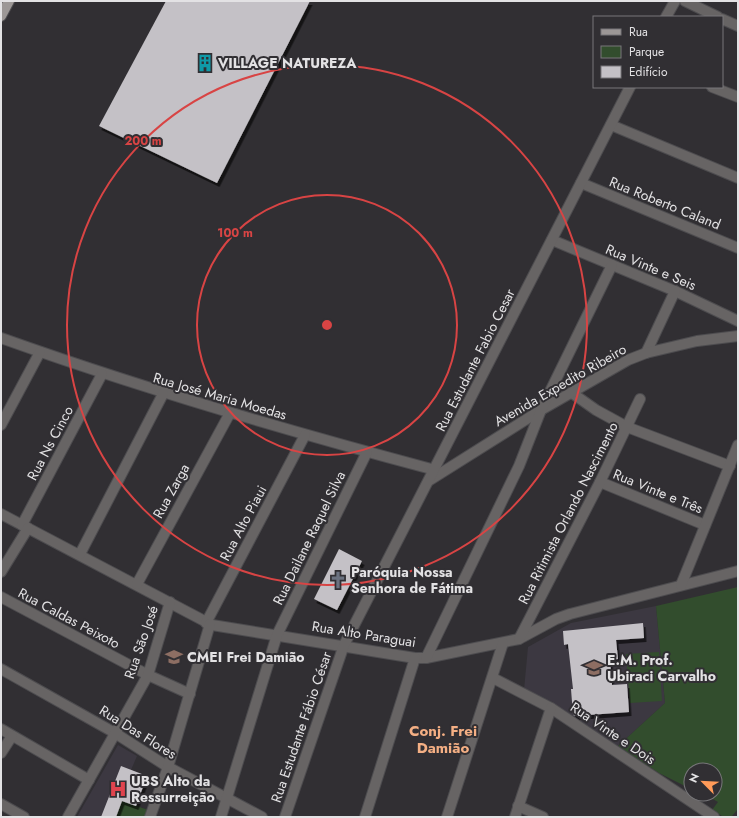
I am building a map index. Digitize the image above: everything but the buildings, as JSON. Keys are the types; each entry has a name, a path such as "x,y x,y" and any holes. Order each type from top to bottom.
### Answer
{"main road":[{"path":"1,16 9,1"}],"street":[{"path":"667,16 675,1"},
{"path":"685,1 716,16"},
{"path":"723,19 737,22"},
{"name":"Rua Estudante Fabio Cesar","path":"344,645 430,480 630,88"},
{"path":"715,88 738,97"},
{"path":"611,125 738,178"},
{"name":"Rua Roberto Caland","path":"580,183 738,248"},
{"name":"Rua Vinte e Seis","path":"552,240 675,292 738,321"},
{"path":"426,658 519,466 541,410 612,265"},
{"path":"646,353 675,292"},
{"name":"Avenida Expedito Ribeiro","path":"430,480 541,410 604,373 646,353 697,341 738,336"},
{"name":"Rua José Maria Moedas","path":"1,338 163,394 305,435 435,470"},
{"path":"1,425 40,352"},
{"name":"Rua Ns Cinco","path":"1,572 102,374"},
{"path":"572,393 596,410 627,427 730,466"},
{"path":"80,554 163,394"},
{"name":"Rua Ritimista Orlando Nascimento","path":"519,639 600,482 640,399"},
{"name":"Rua Zarga","path":"137,584 230,413"},
{"name":"Rua Alto Piaui","path":"150,817 168,767 190,694 208,623 305,435"},
{"path":"680,585 738,445"},
{"name":"Rua Dailane Raquel Silva","path":"221,817 277,635 367,452"},
{"name":"Rua Vinte e Três","path":"600,482 705,525"},
{"name":"Rua Alto Paraguai","path":"1,514 137,584 208,623 415,658 426,658 519,639 556,619 570,614 738,571"},
{"name":"Rua Caldas Peixoto","path":"1,598 148,675 190,694"},
{"name":"Rua São José","path":"68,817 148,675 170,602"},
{"path":"447,817 493,678 503,643"},
{"name":"Rua Estudante Fábio César","path":"285,817 344,645"},
{"path":"365,817 415,658"},
{"name":"Rua Das Flores","path":"1,669 115,733 168,767 262,817"},
{"name":"Rua Vinte e Dois","path":"493,678 551,708 714,817"},
{"path":"515,817 551,708"},
{"path":"1,729 89,780"},
{"path":"1,753 12,736"},
{"path":"1,804 24,817"},
{"path":"518,806 543,817"}],"shaded area":[{"name":"E.M. Prof. Ubiraci Carvalho","path":"656,606 665,703 618,746 545,699 524,690 528,647 571,623"},
{"name":"UBS Alto da Ressurreição","path":"118,745 137,756 131,770 147,776 136,806 122,801 116,817 77,817"}],"green space":[{"path":"738,587 738,809 732,816 722,816 712,810 718,802 723,802 723,762 683,762 683,785 659,773 618,746 665,703 656,606"},
{"path":"659,652 662,701 630,703 626,654"},
{"path":"122,801 148,810 146,817 116,817"}],"place":[{"name":"VILLAGE NATUREZA","path":"205,63"},
{"name":"Paróquia Nossa Senhora de Fátima","path":"338,580"},
{"name":"CMEI Frei Damião","path":"174,657"},
{"name":"E.M. Prof. Ubiraci Carvalho","path":"594,668"},
{"name":"UBS Alto da Ressurreição","path":"118,789"}],"district":[{"name":"Conj. Frei Damião","path":"443,740"}]}
